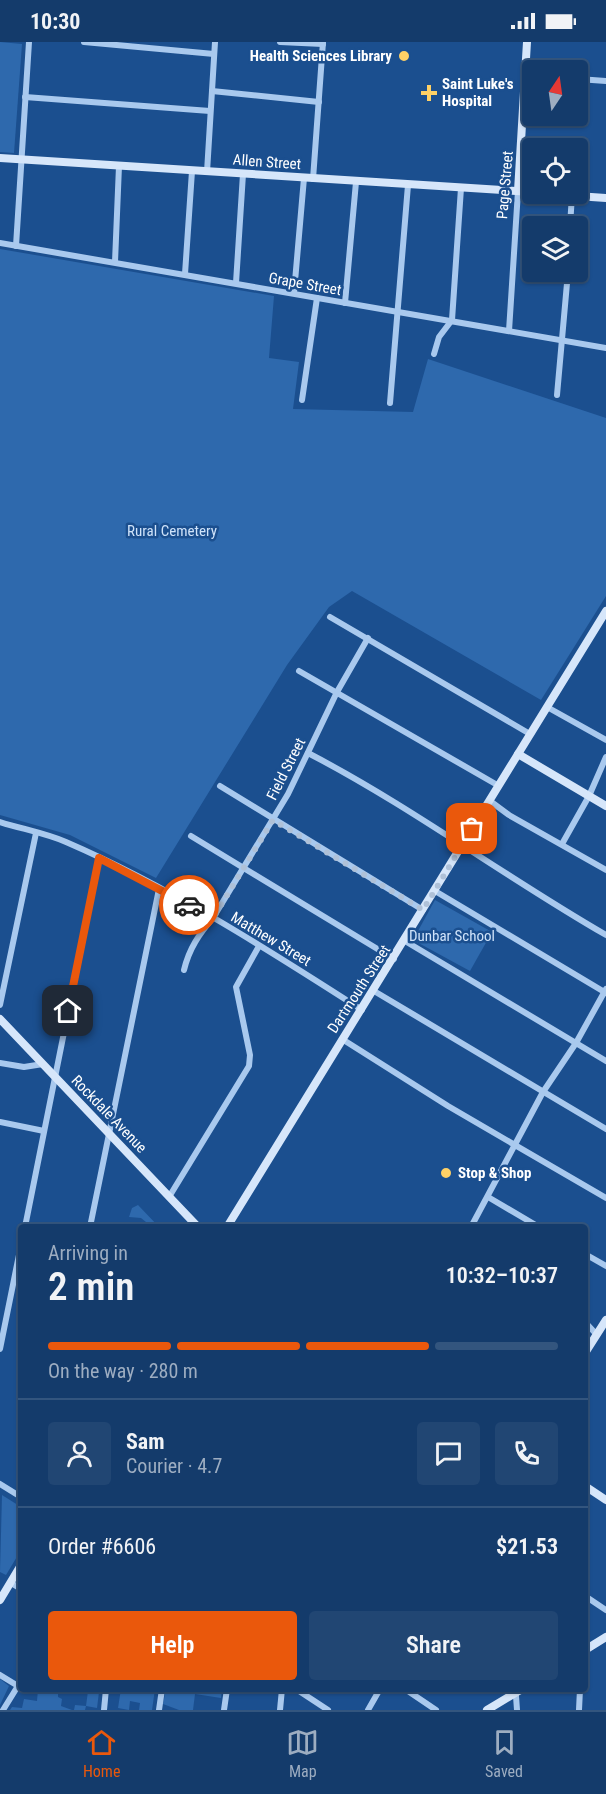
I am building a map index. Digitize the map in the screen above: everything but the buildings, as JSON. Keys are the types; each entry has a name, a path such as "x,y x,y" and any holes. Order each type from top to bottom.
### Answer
{"main road":[{"name":"Page Street","path":"527,42 528,60"},
{"name":"Page Street","path":"518,191 524,126"},
{"name":"Allen Street","path":"0,158 522,191"},
{"path":"588,196 606,198"},
{"name":"Dartmouth Street","path":"229,1224 605,615"},
{"path":"518,754 606,806"},
{"name":"Rockdale Avenue","path":"0,1019 195,1224"},
{"path":"588,1348 606,1320"},
{"path":"588,1488 606,1500"},
{"path":"0,1600 18,1570"},
{"path":"588,1648 606,1637"},
{"path":"487,1710 513,1692"}],"street":[{"path":"16,246 28,42"},
{"path":"84,42 214,54"},
{"path":"207,172 214,42"},
{"path":"280,42 323,43 313,179"},
{"path":"588,80 606,81"},
{"path":"212,91 319,102"},
{"path":"25,97 210,111"},
{"path":"115,262 119,166"},
{"path":"185,274 192,171"},
{"path":"236,284 243,174"},
{"path":"294,294 304,178"},
{"path":"345,303 356,182"},
{"path":"390,403 408,185"},
{"path":"434,354 439,337 452,320 461,188"},
{"name":"Page Street","path":"509,331 518,191"},
{"name":"Grape Street","path":"0,243 606,348"},
{"path":"557,395 564,340 567,282"},
{"path":"302,399 317,298"},
{"path":"330,616 531,734"},
{"name":"Field Street","path":"184,970 188,954 213,918 273,820 337,692 368,638"},
{"path":"299,671 500,786"},
{"path":"547,707 606,740"},
{"path":"308,753 463,843 537,895 606,935"},
{"path":"562,844 589,796 606,757"},
{"path":"220,786 423,910"},
{"path":"490,801 509,815 606,870"},
{"name":"Matthew Street","path":"0,822 64,841 159,889 213,918 362,1010"},
{"path":"0,1005 36,833"},
{"path":"191,836 394,958"},
{"path":"26,1224 99,858"},
{"path":"91,1224 159,889"},
{"path":"435,891 605,992 576,1043 543,1092 473,1224"},
{"path":"405,940 606,1061"},
{"path":"169,1197 249,1066 250,1055 236,987 259,946"},
{"path":"374,991 606,1129"},
{"path":"342,1039 440,1101 606,1198"},
{"path":"0,1063 24,1067 43,1064"},
{"path":"0,1122 44,1131"},
{"path":"488,1197 535,1224"},
{"path":"588,1256 606,1266"},
{"path":"0,1349 18,1260"},
{"path":"588,1325 597,1335"},
{"path":"0,1484 18,1495"},
{"path":"10,1583 18,1587"},
{"path":"588,1598 606,1610"},
{"path":"0,1675 18,1683"},
{"path":"3,1710 18,1685"},
{"path":"104,1710 106,1692"},
{"path":"159,1710 162,1692"},
{"path":"224,1710 227,1692"},
{"path":"280,1710 282,1692"},
{"path":"301,1692 328,1710"},
{"path":"368,1710 378,1692"},
{"path":"409,1692 436,1710"},
{"path":"516,1692 517,1710"},
{"path":"579,1710 580,1692"}],"green space":[{"path":"0,42 22,44 14,153 0,152"},
{"name":"Rural Cemetery","path":"0,249 274,296 269,358 299,362 293,409 413,412 428,359 606,418 606,596 541,700 352,591 329,607 287,665 156,878 70,835 0,815"},
{"name":"Dunbar School","path":"435,900 492,932 470,971 413,940"},
{"path":"138,1205 156,1224 148,1224 141,1218 129,1217 132,1208"},
{"path":"2,1495 18,1505 18,1555 6,1575 0,1572"},
{"path":"0,1679 9,1686 0,1705"},
{"path":"38,1692 58,1692 58,1697 62,1699 61,1706 72,1710 10,1710 12,1707 22,1708 24,1699 37,1701"},
{"path":"88,1692 99,1692 97,1708 86,1706"},
{"path":"121,1692 155,1692 152,1710 139,1710 140,1703 130,1701 129,1710 118,1708"},
{"path":"165,1692 222,1692 221,1698 195,1694 193,1710 179,1710 163,1704"},
{"path":"75,1705 86,1706 85,1710 74,1710"}],"way so far":[{"path":"189,905 213,918 273,820 423,910 472,829"}],"place":[{"name":"Health Sciences Library","path":"404,56"},
{"name":"Saint Luke's Hospital","path":"429,93"},
{"name":"Stop & Shop","path":"446,1173"}],"route":[{"path":"68,1011 99,858 189,905"}]}
